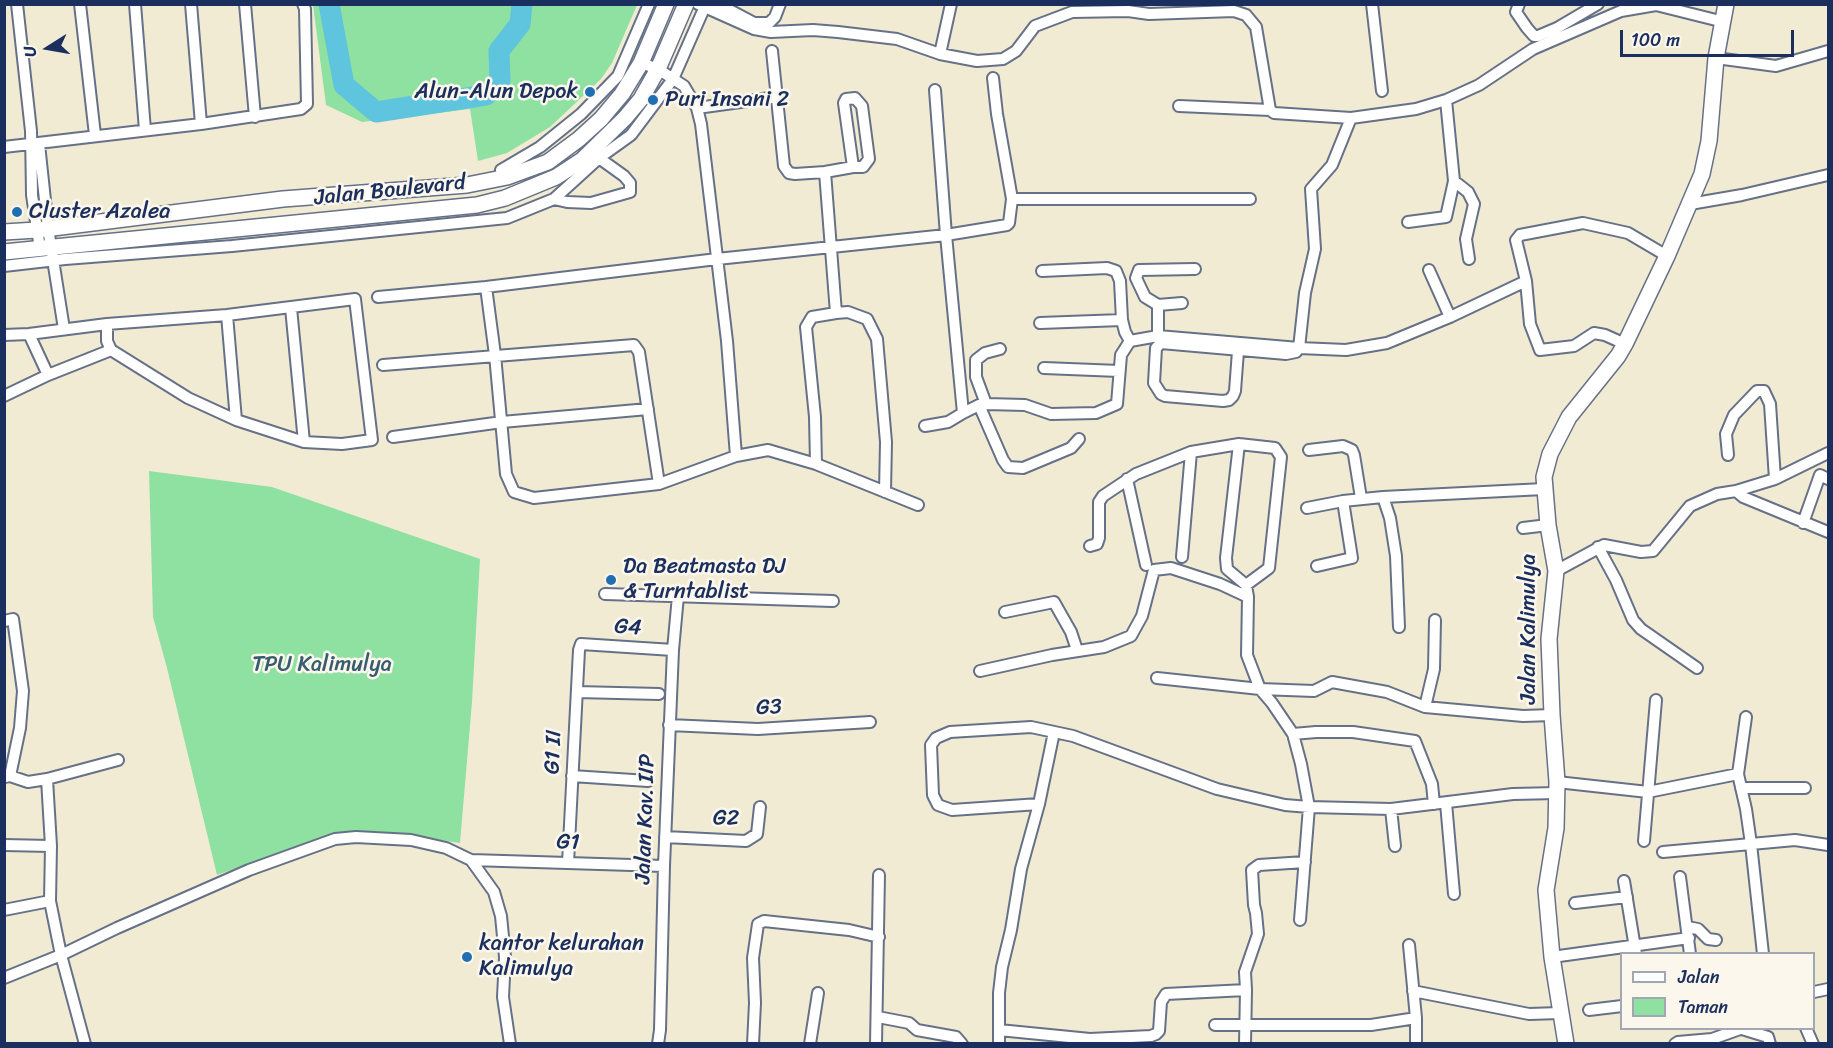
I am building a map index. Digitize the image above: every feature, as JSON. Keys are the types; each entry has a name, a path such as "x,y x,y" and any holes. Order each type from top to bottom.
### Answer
{"main road":[{"name":"Jalan Boulevard","path":"4,232 283,199 467,184 507,177 548,162 601,119 622,94 641,63 666,4"},
{"name":"Jalan Boulevard","path":"4,252 48,253 477,205 505,198 556,177 582,160 625,118 641,99 658,69 686,4"},
{"name":"Jalan Kalimulya","path":"1566,1044 1552,957 1546,890 1556,828 1557,788 1549,639 1556,571 1544,483 1550,454 1569,417 1625,344 1667,256 1702,174 1708,141 1716,58 1726,4"}],"street":[{"path":"17,4 31,132 35,144 32,195 43,229 64,329"},
{"path":"80,4 95,135"},
{"path":"135,4 145,130"},
{"path":"192,4 201,124"},
{"path":"245,4 255,117"},
{"path":"4,147 301,110 307,104 303,4"},
{"path":"501,170 540,147 581,114 618,76 650,4"},
{"path":"718,4 754,23 769,23 775,17 780,4"},
{"path":"940,54 951,4"},
{"path":"1372,4 1382,91"},
{"path":"1518,4 1516,12 1534,36 1538,36 1557,28 1598,4"},
{"path":"4,266 48,253 232,246 507,218 554,200 599,158 630,135 674,79 703,5 754,29 771,32 813,30 897,39 940,54 977,61 1004,59 1016,51 1035,26 1072,8 1128,8 1149,14 1234,10 1246,15 1256,27 1270,110"},
{"path":"1179,106 1270,110 1274,113 1351,118 1416,109 1446,100 1479,85 1533,49 1621,8 1656,5 1724,22"},
{"path":"772,51 786,170 795,174 863,167 869,159 862,106 855,98 846,99 844,103 853,167"},
{"path":"1716,58 1776,66 1828,51"},
{"path":"641,63 658,69 684,86 697,108 701,124 728,341 736,456"},
{"path":"378,297 946,235 1008,225 1012,199 993,78"},
{"path":"935,90 963,413"},
{"path":"697,108 777,97"},
{"path":"1408,222 1446,217 1454,181 1446,100"},
{"path":"1238,351 1235,391 1229,400 1165,396 1154,383 1156,348 1161,343 1286,354 1296,352 1299,348 1305,293 1315,249 1311,189 1332,165 1351,118"},
{"path":"554,200 591,203 630,192 630,183 599,158"},
{"path":"825,172 829,247 836,313"},
{"path":"1690,204 1742,195 1828,175"},
{"path":"1454,181 1468,192 1474,204 1466,239 1469,259"},
{"path":"1012,199 1250,199"},
{"path":"1625,344 1594,333 1574,346 1540,350 1530,324 1526,282 1516,240 1520,235 1583,223 1628,233 1667,256"},
{"path":"1042,271 1107,268 1116,271 1120,281 1122,320 1130,341"},
{"path":"1182,303 1158,305 1145,297 1136,278 1139,270 1195,269"},
{"path":"1429,270 1450,317"},
{"path":"925,426 948,422 983,404 1024,405 1051,414 1096,413 1117,404 1121,355 1130,341 1158,336 1346,350 1387,343 1526,282"},
{"path":"486,287 506,474 514,492 534,498 659,484 736,456 768,450 816,464 918,505"},
{"path":"4,334 29,334 106,324 227,315 355,299 372,440 342,444 304,442 236,420 189,398 111,350 107,341 106,324"},
{"path":"1158,305 1158,336"},
{"path":"291,308 304,442"},
{"path":"816,464 815,417 806,327 812,316 848,312 867,319 877,339 886,442 885,492"},
{"path":"227,315 236,420"},
{"path":"1040,323 1122,320"},
{"path":"29,334 48,375"},
{"path":"383,365 634,345 639,352 659,484"},
{"path":"1000,349 985,353 976,360 975,377 1003,460 1008,467 1023,468 1071,448 1079,439"},
{"path":"4,396 48,375 111,350"},
{"path":"1044,368 1119,371"},
{"path":"1728,455 1726,434 1734,416 1757,391 1764,391 1770,404 1775,479"},
{"path":"393,437 502,422 648,409"},
{"path":"1239,444 1226,558 1227,569 1246,585 1248,597 1247,655 1260,689 1293,734 1301,764 1309,807 1300,920"},
{"path":"1090,546 1097,544 1100,538 1100,502 1103,496 1127,479 1191,452 1239,444 1275,448 1281,457 1269,568 1246,585"},
{"path":"1309,450 1343,446 1352,450 1361,498"},
{"path":"1182,557 1191,452"},
{"path":"1556,571 1604,544 1641,552 1653,551 1690,506 1717,494 1775,479 1828,453"},
{"path":"1803,523 1820,475 1828,479"},
{"path":"1127,479 1146,565"},
{"path":"1306,508 1361,498 1402,497 1544,483"},
{"path":"1736,490 1743,497 1828,532"},
{"path":"1383,497 1390,518 1396,556 1399,627"},
{"path":"1317,566 1352,558 1343,501"},
{"path":"1523,528 1548,525"},
{"path":"1598,547 1616,580 1633,620 1641,629 1697,668"},
{"path":"980,671 1077,650 1104,647 1131,636 1142,616 1154,570 1171,568 1220,584 1248,597"},
{"path":"605,594 833,601"},
{"name":"Jalan Kav. IIP","path":"658,1044 669,725 678,596"},
{"path":"1005,612 1054,602 1071,632 1077,650"},
{"path":"4,621 14,619 23,691 20,728 7,777 28,782 118,760"},
{"path":"1425,707 1434,669 1435,620"},
{"name":"G4","path":"581,644 673,650"},
{"name":"G1 II","path":"568,862 581,644"},
{"path":"1157,678 1260,689 1314,691 1332,682 1387,692 1425,707 1523,716 1552,715"},
{"path":"577,692 659,694"},
{"path":"1644,841 1656,700"},
{"path":"1746,717 1738,774 1751,844 1763,952"},
{"name":"G3","path":"669,725 758,729 870,722"},
{"path":"1040,804 952,810 938,805 933,795 931,745 936,738 950,732 1031,727 1073,736 1217,789 1285,805 1309,807 1391,809 1557,788 1648,792 1738,774"},
{"path":"999,1044 999,993 1002,967 1021,869 1040,804 1054,732"},
{"path":"1293,734 1353,732 1415,741 1432,784 1434,804"},
{"path":"572,776 648,781"},
{"path":"47,779 51,846 50,901 61,955 85,1044"},
{"path":"1741,788 1805,788"},
{"path":"1446,803 1454,894"},
{"name":"G2","path":"665,837 746,841 757,834 760,807"},
{"path":"1391,809 1395,846"},
{"path":"4,978 61,955 249,870 335,839 356,837 411,840 446,848 471,860 494,892 501,916 505,957 503,997 510,1044"},
{"path":"1663,852 1795,840 1828,845"},
{"path":"4,845 51,846"},
{"name":"G1","path":"471,860 664,866"},
{"path":"1245,1044 1245,972 1257,934 1252,870 1259,865 1305,862"},
{"path":"876,1044 879,875"},
{"path":"1680,877 1690,952"},
{"path":"1624,880 1636,950"},
{"path":"1575,903 1627,897"},
{"path":"4,910 50,901"},
{"path":"753,1044 755,1003 753,958 758,924 764,921 849,930 879,937"},
{"path":"1552,957 1636,950 1698,929 1708,939 1716,940"},
{"path":"1409,945 1416,1018 1416,1044"},
{"path":"999,1030 1090,1039 1151,1036 1159,1030 1161,1002 1166,994 1245,990"},
{"path":"1413,991 1529,1014 1560,1013"},
{"path":"810,1044 818,993"},
{"path":"1589,1010 1620,1006"},
{"path":"878,1017 909,1023 917,1030 956,1037 962,1044"},
{"path":"1215,1025 1371,1025 1416,1018"},
{"path":"1675,1044 1678,1041 1712,1039 1739,1030"},
{"path":"1745,1030 1768,1037 1770,1044"},
{"path":"1806,1030 1813,1044"}],"green space":[{"path":"313,4 637,5 612,63 601,79 550,127 507,153 478,161 470,109 362,122 326,105"},
{"name":"TPU Kalimulya","path":"149,471 272,487 480,559 472,702 460,843 376,831 351,833 318,839 217,875 153,617"}],"waterway":[{"path":"329,4 344,85 376,112 486,95 500,81 499,51 520,24 522,4"}],"place":[{"name":"Alun-Alun Depok","path":"590,92"},
{"name":"Puri Insani 2","path":"653,100"},
{"name":"Cluster Azalea","path":"17,212"},
{"name":"Da Beatmasta DJ & Turntablist","path":"611,580"},
{"name":"kantor kelurahan Kalimulya","path":"467,957"}]}
